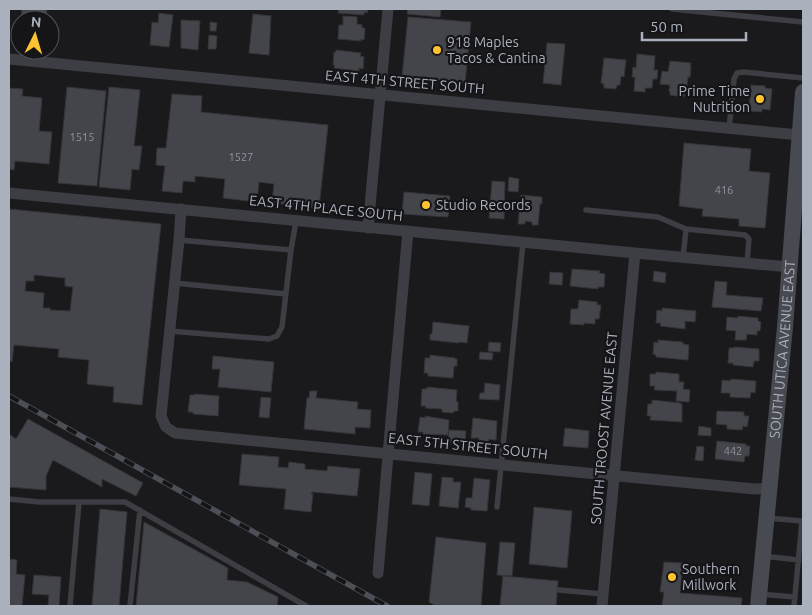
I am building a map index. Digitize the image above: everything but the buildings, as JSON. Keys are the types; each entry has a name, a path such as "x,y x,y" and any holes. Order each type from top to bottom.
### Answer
{"main road":[{"name":"SOUTH UTICA AVENUE EAST","path":"759,600 790,267 799,198 799,135 803,92"}],"street":[{"path":"368,228 388,9"},
{"name":"EAST 4TH STREET SOUTH","path":"9,59 799,135"},
{"name":"EAST 4TH PLACE SOUTH","path":"9,193 790,267"},
{"path":"169,331 181,209"},
{"path":"378,573 408,231"},
{"name":"SOUTH TROOST AVENUE EAST","path":"602,606 635,253"},
{"name":"EAST 5TH STREET SOUTH","path":"169,331 161,416 166,427 175,433 755,489 770,488"}],"lane":[{"path":"672,9 803,22"},
{"path":"729,129 734,79 738,73 803,78"},
{"path":"586,210 658,217 686,229 745,235 749,239 747,263"},
{"path":"169,331 269,339 278,336 282,327 296,221"},
{"path":"683,258 686,229"},
{"path":"179,240 291,250"},
{"path":"497,507 523,243"},
{"path":"174,283 286,294"},
{"path":"9,499 39,502 125,502 306,606"},
{"path":"70,606 79,502"},
{"path":"130,606 140,510"},
{"path":"767,518 802,521 794,606"},
{"path":"763,556 798,560"},
{"path":"559,590 603,594"},
{"path":"759,600 795,596"}],"railway":[{"path":"9,396 387,606"}],"place":[{"name":"918 Maples Tacos & Cantina","path":"437,50"},
{"name":"Prime Time Nutrition","path":"760,99"},
{"name":"Studio Records","path":"426,205"},
{"name":"Southern Millwork","path":"672,577"}]}
